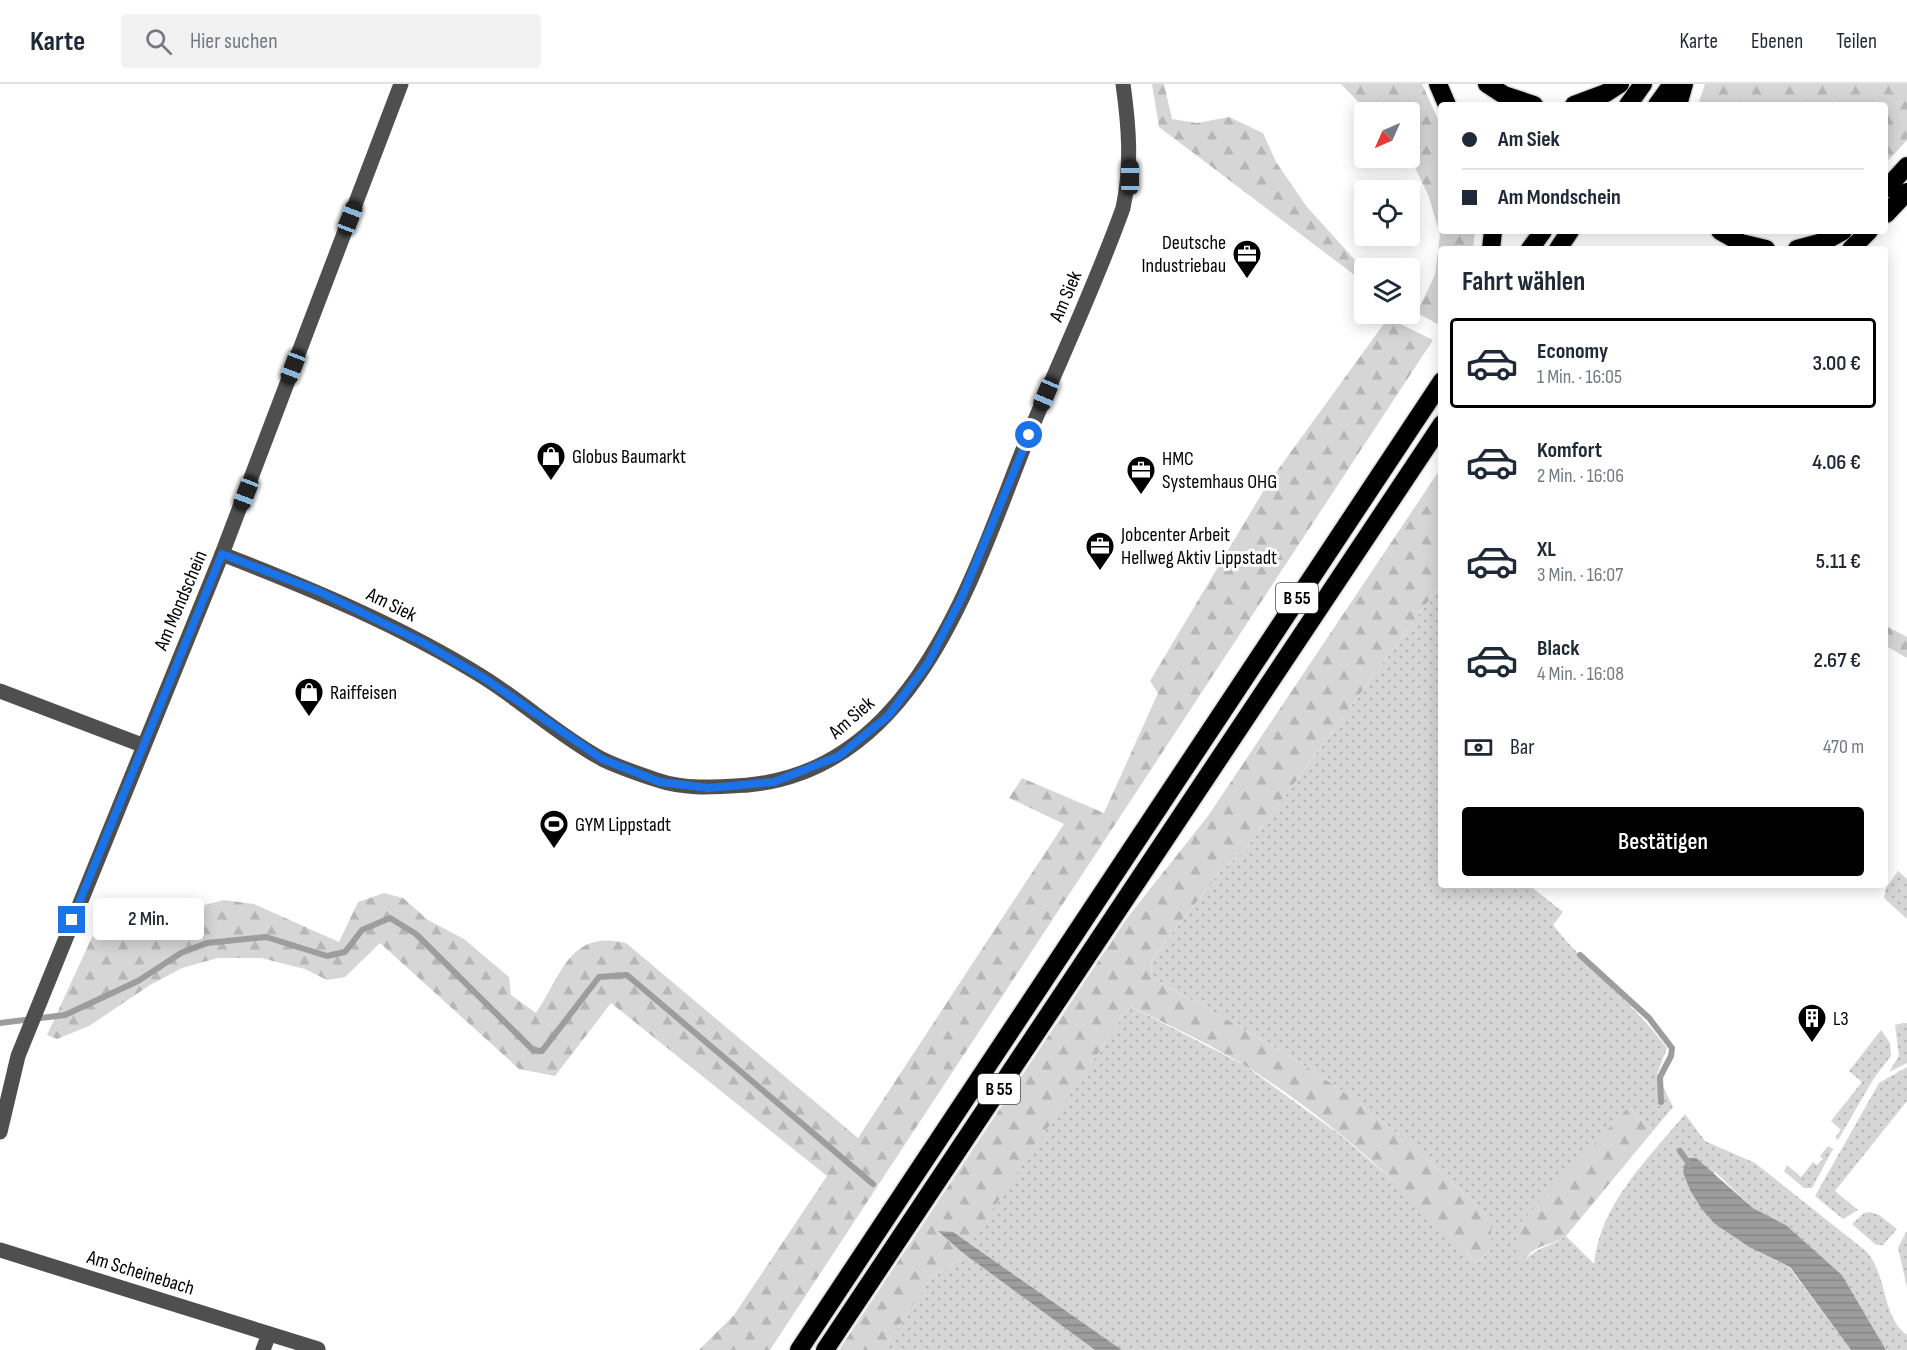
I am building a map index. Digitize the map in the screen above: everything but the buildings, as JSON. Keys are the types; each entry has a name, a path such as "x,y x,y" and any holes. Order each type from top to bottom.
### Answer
{"highway":[{"path":"1438,84 1446,102"},
{"path":"1487,84 1504,95 1525,102"},
{"path":"1583,102 1598,97 1620,84"},
{"path":"1630,102 1642,84"},
{"path":"1659,102 1672,84"},
{"path":"1679,102 1684,84"},
{"path":"1888,187 1907,166"},
{"path":"1888,212 1907,192"},
{"path":"1725,234 1741,243 1754,246"},
{"path":"1808,246 1823,242 1838,234"},
{"path":"1854,246 1866,234"},
{"name":"B 55","path":"799,1350 1438,387"},
{"name":"B 55","path":"825,1350 1438,430"}],"street":[{"name":"Am Mondschein","path":"0,1132 18,1056 142,745 222,554 401,84"},
{"name":"Am Siek","path":"222,554 320,592 422,642 484,678 602,759 660,782 709,788 774,782 839,756 888,716 928,663 962,597 1123,208 1130,177 1130,134 1123,84"},
{"path":"0,691 142,745"},
{"name":"Am Scheinebach","path":"0,1250 269,1335 318,1348"},
{"path":"263,1350 269,1335"}],"green space":[{"path":"1152,84 1164,84 1172,119 1197,123 1229,117 1263,133 1276,162 1307,207 1354,259 1354,275 1159,127"},
{"path":"1341,84 1422,84 1438,119 1438,228 1429,197 1415,168 1420,168 1420,102 1358,102"},
{"path":"1705,84 1907,84 1907,140 1888,161 1888,102 1699,102"},
{"path":"1440,234 1475,234 1473,246 1439,246"},
{"path":"1438,251 1438,324 1420,314 1420,306 1435,275"},
{"path":"1384,324 1400,324 1433,340 770,1350 699,1350 734,1315 827,1176 611,1003 555,1076 519,1069 380,943 345,977 327,980 305,969 261,958 218,958 182,968 150,985 89,1026 57,1039 47,1035 105,909 137,922 149,900 182,911 224,900 254,904 339,942 358,902 384,893 403,898 428,920 464,939 509,977 511,995 536,1013 569,958 579,949 607,940 626,943 858,1138 1064,824 1009,798 1022,778 1104,813 1158,693 1150,681 1267,485"},
{"path":"1438,472 1438,588 1245,850 1219,873 1152,959 1151,977 1287,1055 1340,1089 1382,1121 1430,1162 1491,1220 1491,1249 1477,1263 1367,1157 1307,1108 1244,1065 1130,1006 957,1262 931,1278 883,1350 839,1350 1127,918 1208,816"},
{"path":"1438,588 1438,888 1533,888 1563,912 1553,925 1640,1016 1667,1048 1657,1074 1673,1107 1653,1131 1630,1108 1526,1259 1566,1236 1594,1264 1598,1242 1616,1202 1642,1165 1685,1114 1705,1141 1755,1163 1867,1252 1874,1262 1888,1307 1899,1327 1907,1335 1907,1350 1886,1350 1842,1275 1786,1225 1753,1208 1714,1171 1715,1224 1749,1247 1789,1267 1851,1350 1122,1350 969,1243 1130,1006 1244,1065 1339,1134 1415,1199 1477,1263 1491,1249 1491,1220 1430,1162 1382,1121 1340,1089 1287,1055 1151,977 1152,959 1219,873 1245,850"},
{"path":"1888,627 1907,637 1907,658 1888,647"},
{"path":"1898,871 1907,879 1907,919 1884,898 1888,885"},
{"path":"1907,1023 1907,1063 1889,1072 1899,1056 1895,1025"},
{"path":"1881,1030 1890,1043 1891,1056 1874,1078 1838,1140 1835,1137 1841,1130 1831,1121 1862,1082 1849,1071"},
{"path":"1907,1067 1907,1101 1835,1191 1858,1210 1843,1219 1815,1196 1879,1083"},
{"path":"1629,1107 1653,1131 1566,1236 1537,1249 1516,1262 1516,1227"},
{"path":"1828,1146 1833,1149 1812,1188 1804,1188 1784,1171 1787,1165 1801,1177 1813,1162 1817,1165 1823,1159 1820,1156"},
{"path":"1864,1213 1879,1215 1897,1229 1883,1245 1876,1245 1852,1224"},
{"path":"1907,1232 1907,1287 1898,1248"},
{"path":"963,1253 1095,1350 883,1350 931,1278 957,1262"}],"shaded area":[{"path":"1686,1158 1696,1158 1753,1208 1786,1225 1842,1275 1886,1350 1851,1350 1790,1267 1749,1247 1715,1224 1701,1208 1690,1190 1683,1172"},
{"path":"938,1231 953,1232 1122,1350 1095,1350 963,1253"}],"waterway":[{"path":"0,1023 65,1015 138,981 181,953 207,943 266,937 327,956 345,952 362,930 390,918 416,934 533,1050 542,1051 599,977 627,975 873,1184"},
{"path":"1580,955 1649,1018 1672,1048 1671,1056 1660,1077 1661,1102"},
{"path":"1680,1151 1690,1165"}],"place":[{"name":"Deutsche Industriebau","path":"1247,280"},
{"name":"Globus Baumarkt","path":"551,482"},
{"name":"HMC Systemhaus OHG","path":"1141,496"},
{"name":"Jobcenter Arbeit Hellweg Aktiv Lippstadt","path":"1100,572"},
{"name":"Raiffeisen","path":"309,718"},
{"name":"GYM Lippstadt","path":"554,850"},
{"name":"L3","path":"1812,1044"}],"route":[{"path":"72,920 222,554 320,592 422,642 484,678 602,759 660,782 709,788 774,782 839,756 888,716 928,663 962,597 1029,435"}]}
